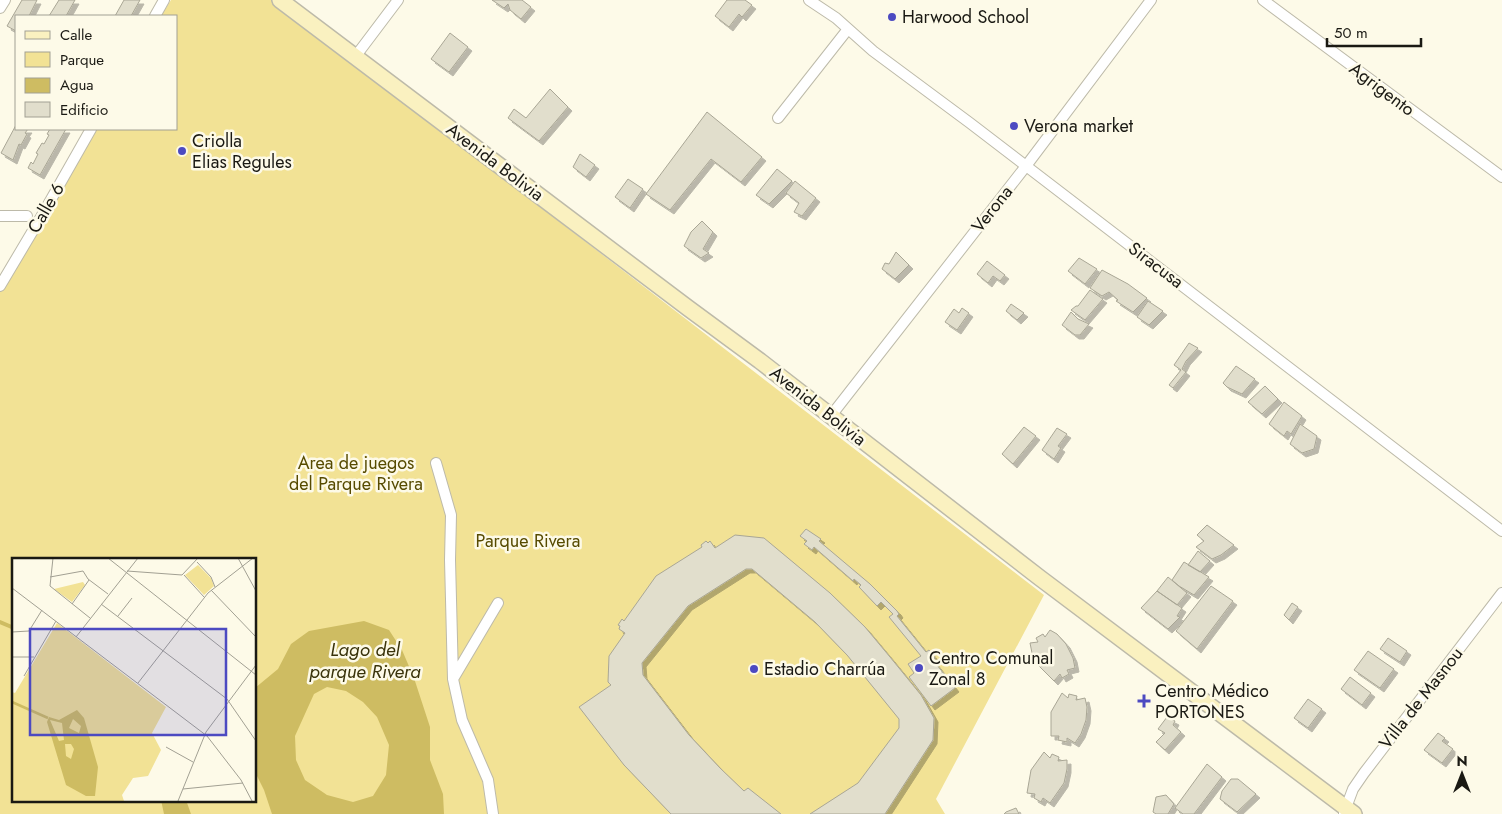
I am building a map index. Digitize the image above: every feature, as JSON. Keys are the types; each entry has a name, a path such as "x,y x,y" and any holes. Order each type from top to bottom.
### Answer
{"street":[{"path":"0,8 4,0"},
{"path":"156,15 164,0"},
{"name":"Avenida Bolivia","path":"280,0 760,361 830,417 1348,812"},
{"path":"355,57 398,0"},
{"name":"Siracusa","path":"809,0 848,29 873,51 1502,531"},
{"name":"Verona","path":"830,417 1026,166 1151,0"},
{"name":"Agrigento","path":"1263,0 1502,177"},
{"path":"778,118 848,29"},
{"name":"Calle 6","path":"0,286 90,130"},
{"path":"0,216 27,216"},
{"path":"436,463 452,515 450,560 453,680 462,720 488,780 493,814"},
{"name":"Villa de Masnou","path":"1348,812 1353,789 1364,772 1502,593"},
{"path":"453,680 498,603"}],"green space":[{"name":"Parque Rivera","path":"171,0 272,0 1044,595 936,799 945,814 0,814 0,291 93,130 178,130 178,15 162,15"}],"water":[{"name":"Lago del parque Rivera","path":"364,621 389,630 402,650 414,678 430,727 430,760 443,794 444,814 272,814 256,774 256,687 278,669 291,644 309,631","holes":["327,687 346,691 363,702 377,717 389,745 386,775 373,796 353,802 327,795 305,780 296,760 295,736 314,694"]},
{"path":"161,802 187,802 191,814 164,814"}],"building":[{"path":"22,0 37,0 30,15 15,15 15,30 7,26"},
{"path":"59,0 75,0 67,15 50,15"},
{"path":"124,0 140,0 132,15 116,15"},
{"path":"492,0 522,0 531,7 521,19 510,10 508,4 504,8"},
{"path":"727,0 745,0 752,5 742,17 739,14 729,27 715,16"},
{"path":"450,33 468,47 449,72 431,59"},
{"path":"550,89 568,107 539,141 508,118 514,109 526,118"},
{"path":"707,112 762,157 741,182 711,159 670,210 646,194"},
{"path":"15,127 15,130 27,130 13,160 1,153"},
{"path":"49,130 65,130 40,175 28,168 31,162 33,164 38,154 36,153 49,135 47,134"},
{"path":"580,154 595,165 586,177 573,167"},
{"path":"777,169 792,181 769,204 756,195"},
{"path":"628,179 643,189 630,208 615,197"},
{"path":"795,181 816,198 802,216 794,212 799,203 786,193"},
{"path":"702,221 713,232 703,249 709,253 701,258 684,246 691,232"},
{"path":"896,252 909,265 895,279 882,269 885,263 889,264"},
{"path":"1079,258 1097,269 1085,284 1068,271"},
{"path":"987,261 1005,275 1000,281 993,276 988,283 977,274"},
{"path":"1102,270 1128,284 1147,298 1133,312 1116,301 1118,300 1109,292 1102,296 1090,288"},
{"path":"1090,290 1103,299 1085,320 1071,310 1078,306"},
{"path":"1148,301 1163,311 1149,325 1137,317"},
{"path":"1011,304 1024,313 1017,320 1006,311"},
{"path":"962,308 969,313 957,330 945,322 954,309 959,313"},
{"path":"1071,312 1078,319 1089,324 1080,335 1075,335 1062,325"},
{"path":"1189,343 1198,348 1186,361 1182,369 1186,372 1173,388 1169,385 1181,370 1174,365"},
{"path":"1236,366 1255,379 1242,394 1223,383"},
{"path":"1265,386 1278,399 1262,414 1248,402"},
{"path":"1284,402 1302,416 1291,434 1287,431 1284,436 1269,424"},
{"path":"1300,424 1317,436 1314,449 1302,453 1290,444"},
{"path":"1024,427 1036,436 1013,464 1002,454"},
{"path":"1057,428 1067,434 1058,446 1061,448 1054,459 1042,450"},
{"path":"1207,525 1234,545 1212,559 1196,547 1204,541 1197,535"},
{"path":"806,529 821,539 819,541 870,584 897,611 899,614 897,616 926,652 929,650 935,658 933,660 955,688 931,706 909,677 914,673 908,664 921,656 889,617 893,614 881,602 877,606 859,587 861,585 854,579 853,581 814,547 812,550 804,544 807,541 800,536"},
{"path":"735,535 764,538 830,593 865,627 890,657 921,695 934,718 933,740 885,814 810,814 858,783 899,728 899,719 847,655 815,622 752,569 746,569 688,606 642,663 643,675 689,735 720,768 744,791 748,788 781,814 671,814 624,765 579,707 611,685 608,682 609,656 625,633 619,629 620,626 618,625 622,619 624,621 656,576 702,547 701,545 706,541 708,543 710,541 715,548"},
{"path":"1198,551 1210,561 1200,572 1188,565"},
{"path":"1184,562 1209,577 1194,595 1172,580"},
{"path":"1168,577 1187,593 1177,605 1157,591"},
{"path":"1211,586 1233,601 1197,649 1176,631"},
{"path":"1157,591 1182,608 1177,616 1180,617 1168,629 1141,608"},
{"path":"1292,603 1298,607 1289,620 1284,615"},
{"path":"1050,630 1057,634 1066,644 1073,658 1075,668 1067,670 1069,674 1062,678 1060,674 1054,681 1037,664 1030,643 1038,642 1036,638 1043,634 1045,637"},
{"path":"1388,638 1407,651 1400,662 1380,649"},
{"path":"1368,651 1394,669 1380,688 1354,670"},
{"path":"1350,677 1371,693 1362,705 1341,689"},
{"path":"1062,693 1068,698 1069,694 1077,696 1076,700 1085,698 1087,707 1086,720 1081,734 1075,743 1067,738 1067,742 1058,740 1059,736 1051,736 1051,712"},
{"path":"1308,699 1322,709 1308,728 1294,718"},
{"path":"1167,717 1175,721 1173,725 1181,732 1165,750 1156,742 1165,733 1158,729"},
{"path":"1438,733 1445,738 1442,741 1453,749 1442,763 1424,750"},
{"path":"1044,752 1050,758 1052,754 1059,757 1058,761 1067,760 1064,783 1050,803 1043,798 1041,802 1034,798 1035,794 1027,793 1031,770"},
{"path":"1207,764 1222,777 1194,814 1183,814 1175,808"},
{"path":"1231,779 1238,779 1256,794 1237,812 1220,799 1222,791"},
{"path":"1166,795 1174,804 1168,814 1156,814 1153,812 1156,797"},
{"path":"1016,808 1019,814 1004,814 1006,812"}],"waterway":[{"path":"0,622 12,627"}],"place":[{"name":"Harwood School","path":"892,17"},
{"name":"Verona market","path":"1014,126"},
{"name":"Criolla Elias Regules","path":"182,151"},
{"name":"Centro Comunal Zonal 8","path":"919,668"},
{"name":"Estadio Charrúa","path":"754,669"},
{"name":"Centro Médico PORTONES","path":"1144,701"}],"park label":[{"name":"Area de juegos del Parque Rivera","path":"356,473"}]}
